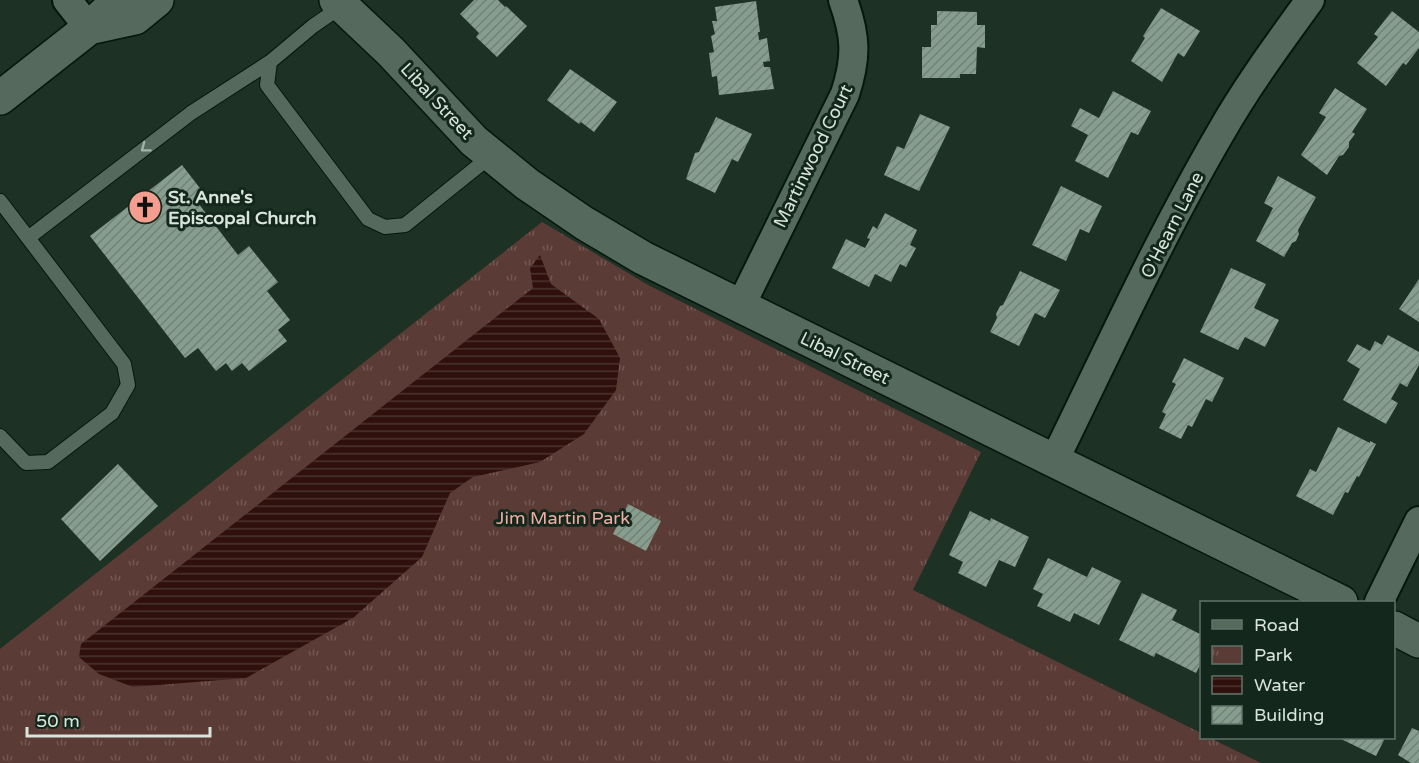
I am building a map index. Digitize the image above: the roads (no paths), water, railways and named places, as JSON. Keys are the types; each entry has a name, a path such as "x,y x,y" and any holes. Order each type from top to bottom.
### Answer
{"street":[{"path":"67,0 89,28"},
{"name":"Martinwood Court","path":"740,307 845,94 852,73 855,51 852,25 843,0"},
{"name":"O'Hearn Lane","path":"1054,461 1221,131 1273,50 1310,0"},
{"name":"Libal Street","path":"346,1 474,141 527,184 584,223 643,258 740,307 1337,601"},
{"path":"0,98 89,28 137,6"},
{"path":"1380,601 1419,521"},
{"path":"1395,629 1419,641"}],"lane":[{"path":"28,238 191,113 270,62 346,1"},
{"path":"270,62 267,85 368,219 385,227 405,225 492,155"},
{"path":"0,201 124,364 128,385 112,413 48,462 26,463 0,436"}],"water":[{"path":"540,255 551,284 599,319 620,358 616,390 584,434 540,462 473,477 450,493 422,557 353,618 246,678 133,687 99,674 79,657 81,644 533,288 530,268"}],"place":[{"name":"St. Anne's Episcopal Church","path":"145,207"}],"park label":[{"name":"Jim Martin Park","path":"563,518"}]}
